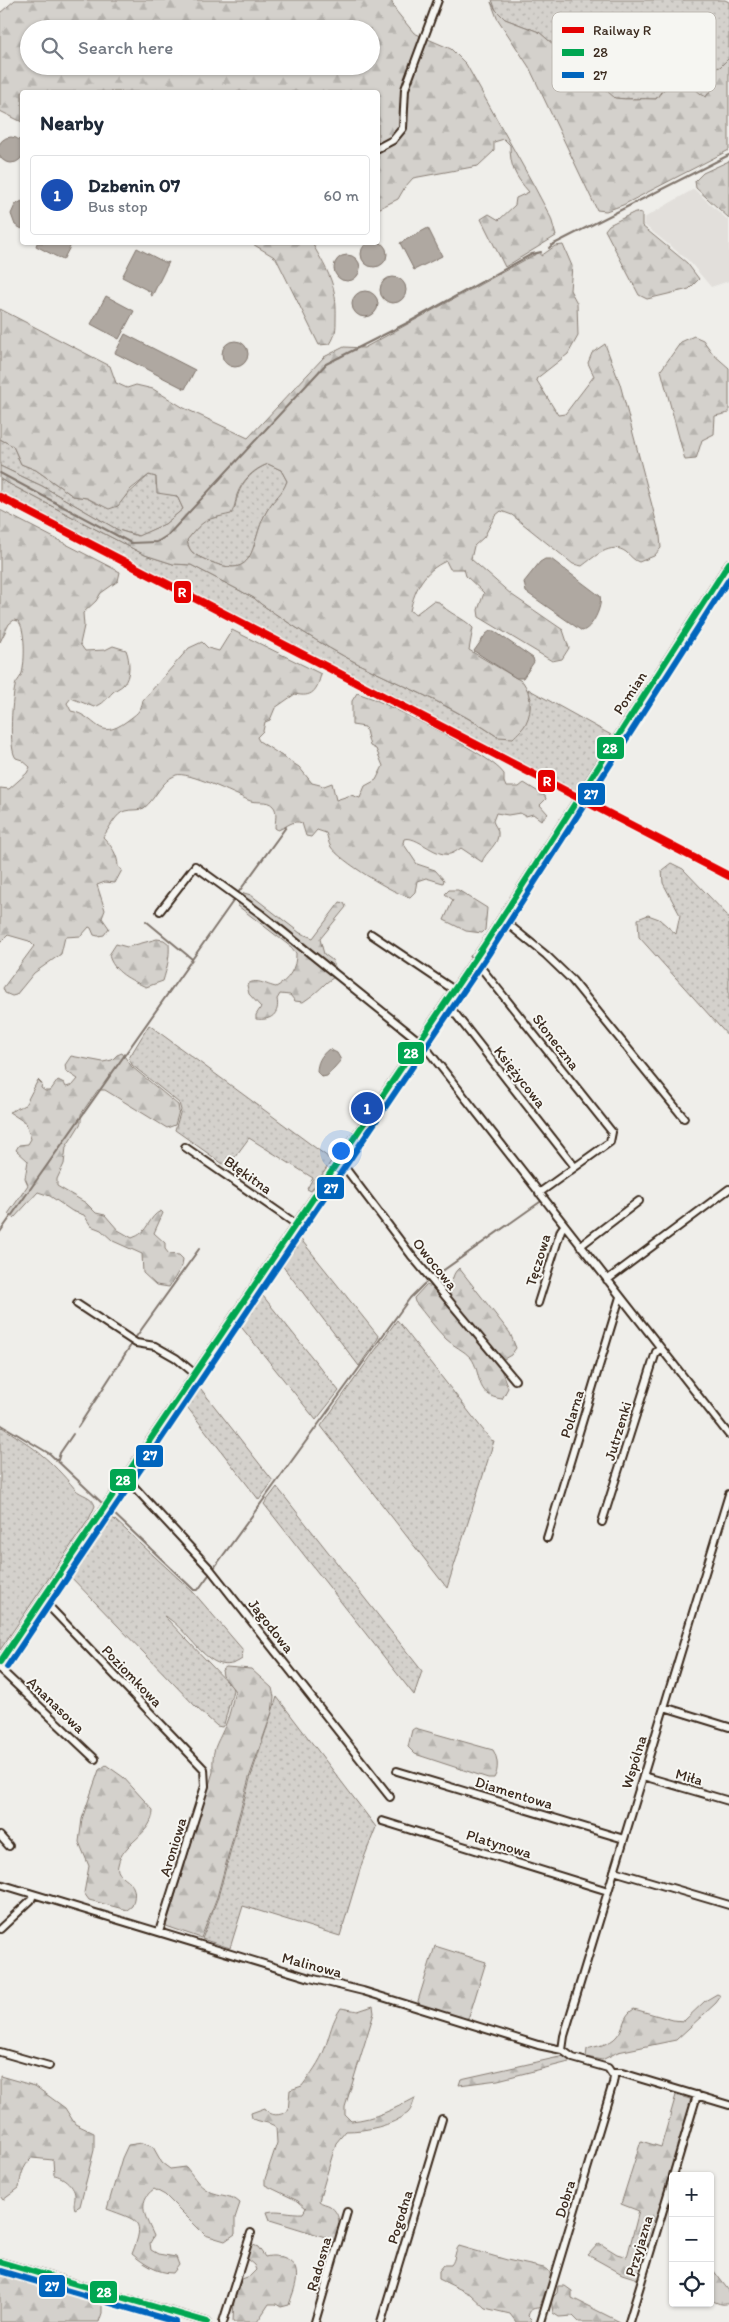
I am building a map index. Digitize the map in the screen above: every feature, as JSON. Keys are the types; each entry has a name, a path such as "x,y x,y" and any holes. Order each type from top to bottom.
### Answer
{"street":[{"path":"380,147 393,140 403,128 405,89 438,0"},
{"name":"Pomian","path":"0,1662 504,916 582,789 729,562"},
{"path":"160,911 195,866 236,894 419,1041 729,1435"},
{"path":"504,916 572,980 684,1118"},
{"path":"371,934 454,990"},
{"name":"Słoneczna","path":"474,959 612,1132 610,1142 575,1167"},
{"name":"Księżycowa","path":"446,1002 575,1167"},
{"name":"Błękitna","path":"185,1147 296,1224"},
{"name":"Owocowa","path":"338,1162 515,1380"},
{"path":"539,1193 575,1167"},
{"path":"607,1280 729,1189"},
{"path":"580,1246 639,1201"},
{"name":"Tęczowa","path":"538,1303 561,1230 564,1226"},
{"name":"Polarna","path":"547,1538 620,1297"},
{"path":"77,1304 136,1343 155,1346 176,1358 195,1374"},
{"name":"Jutrzenki","path":"602,1522 656,1352 660,1349"},
{"name":"Jagodowa","path":"126,1478 211,1570 390,1797"},
{"name":"Wspólna","path":"562,2050 564,2036 729,1494"},
{"name":"Poziomkowa","path":"43,1600 204,1769"},
{"name":"Ananasowa","path":"0,1669 95,1759"},
{"path":"664,1708 729,1727"},
{"name":"Aroniowa","path":"159,1932 205,1786 204,1769"},
{"name":"Diamentowa","path":"397,1771 624,1839"},
{"name":"Miła","path":"643,1776 729,1801"},
{"name":"Platynowa","path":"382,1821 608,1891"},
{"path":"0,1836 9,1846"},
{"path":"614,1871 729,1905"},
{"name":"Malinowa","path":"0,1884 310,1978 363,1991 538,2045 562,2050 573,2058 608,2068 613,2074 622,2073 729,2105"},
{"path":"0,1930 31,1900 33,1894"},
{"path":"0,2052 49,2066"},
{"name":"Dobra","path":"541,2322 613,2083 613,2074"},
{"name":"Przyjazna","path":"674,2172 697,2095"},
{"name":"Pogodna","path":"381,2322 442,2119"},
{"name":"Przyjazna","path":"629,2322 669,2189"},
{"name":"Radosna","path":"315,2322 348,2212"},
{"path":"223,2322 250,2233"},
{"path":"0,2262 207,2322"}],"shaded area":[{"path":"6,138 16,138 20,141 20,159 16,162 6,162 -1,155 -1,145"},
{"path":"694,189 729,221 729,281 711,287 689,261 644,225 644,218"},
{"path":"20,202 20,228 15,225 11,214 15,205"},
{"path":"428,228 442,256 414,270 400,243"},
{"path":"380,243 386,249 386,259 379,266 369,266 362,259 362,249 365,245 380,245"},
{"path":"36,245 71,245 63,260"},
{"path":"137,248 166,263 169,262 152,296 150,295 151,292 122,277"},
{"path":"347,255 356,259 360,268 356,277 347,281 338,277 334,268 338,259"},
{"path":"393,277 402,281 406,290 402,299 393,303 384,299 380,290 384,281"},
{"path":"365,291 374,295 378,304 374,313 365,317 356,313 352,304 356,295"},
{"path":"106,296 134,311 119,339 91,324"},
{"path":"125,334 195,370 185,389 115,353"},
{"path":"235,341 244,345 248,354 244,363 235,367 226,363 222,354 226,345"},
{"path":"545,559 551,559 600,596 598,611 593,622 586,629 582,631 526,592 524,582 540,562"},
{"path":"490,631 494,631 533,658 534,662 523,678 516,678 474,651"},
{"path":"329,1049 337,1053 341,1060 327,1076 322,1077 317,1072 318,1065 320,1059"}],"green space":[{"path":"15,0 391,0 396,11 414,33 451,49 466,64 551,218 556,236 505,267 481,219 489,214 499,220 515,205 516,198 529,192 514,171 510,145 504,139 494,142 494,151 478,166 413,178 398,199 380,208 380,90 20,90 20,121 0,111 0,13"},
{"path":"492,0 725,0 729,2 729,58 716,71 716,12 552,12 552,43 539,32 505,19 496,10"},
{"path":"491,2 505,19 539,32 552,43 552,92 608,92 615,98 656,99 662,92 699,92 706,97 710,92 716,92 716,68 720,67 729,58 729,150 623,205 606,211 597,210 529,67 497,18"},
{"path":"607,92 661,92 656,99 614,98"},
{"path":"698,92 709,92 706,97"},
{"path":"729,161 729,218 696,188 695,181 703,173"},
{"path":"635,212 642,213 642,226 687,263 699,279 689,289 647,299 639,295 605,230 609,225"},
{"path":"254,245 313,245 328,272 335,297 336,329 330,344 319,345 276,258"},
{"path":"563,245 572,266 570,290 577,303 578,336 568,354 536,379 558,415 565,414 594,376 588,363 592,353 605,344 620,384 660,536 661,548 654,556 639,562 620,549 609,549 582,566 573,564 512,515 501,511 495,516 484,537 474,546 471,559 512,595 563,630 569,648 562,659 552,661 479,617 478,610 484,593 466,576 464,569 450,569 446,561 426,575 418,588 410,611 416,614 433,601 439,602 473,628 469,650 523,682 526,687 530,702 530,712 525,725 513,738 498,737 452,710 344,656 302,631 254,598 191,565 173,564 145,555 0,479 0,466 42,486 118,530 138,536 165,524 183,509 177,496 157,493 156,477 149,475 131,489 118,506 109,509 87,498 73,496 36,470 21,464 13,446 0,439 0,309 110,366 116,383 127,388 136,385 153,389 184,408 248,438 324,357 344,347 364,348 532,256 541,252 541,256 555,246","holes":["268,464 281,470 287,481 283,490 268,509 250,556 245,563 236,567 224,566 202,558 191,551 187,540 206,521 231,514 239,490 249,476"]},
{"path":"694,336 703,340 713,354 729,368 729,413 715,416 714,434 702,440 696,459 685,460 661,370 681,342"},
{"path":"0,439 13,446 21,464 36,470 73,496 87,498 97,504 125,497 149,475 156,477 156,485 162,493 177,496 183,509 165,524 139,536 118,530 42,486 0,466"},
{"path":"268,464 281,470 287,481 281,493 268,509 250,556 245,563 236,567 224,566 193,553 189,548 187,540 200,524 209,517 218,517 235,507 236,499 242,486 255,471"},
{"path":"0,479 145,555 173,564 191,565 254,598 302,631 358,664 452,710 498,737 531,699 528,689 613,736 576,793 0,493"},
{"path":"0,510 120,572 118,581 101,593 96,601 83,613 84,626 80,644 85,651 105,650 113,646 126,650 129,673 126,682 97,706 94,707 71,698 67,703 71,711 80,714 103,729 117,727 138,712 143,700 189,648 202,642 208,648 219,651 232,630 321,674 318,685 313,692 306,695 295,694 275,708 270,720 265,722 263,731 257,737 259,741 299,767 312,783 324,786 332,783 336,800 351,795 360,798 365,786 376,780 383,766 376,749 370,746 365,727 352,725 352,701 357,693 374,699 423,723 482,756 504,774 506,787 519,787 524,783 545,796 546,799 540,805 548,814 541,820 533,814 526,816 520,813 508,815 496,813 493,821 498,831 497,840 482,862 461,848 451,854 444,854 414,840 404,839 403,843 417,864 435,870 444,880 443,883 426,878 417,881 415,892 410,897 381,884 345,860 331,847 326,833 317,830 311,837 306,836 302,823 299,822 278,830 275,828 275,811 270,804 251,801 190,776 176,775 162,786 144,808 122,812 103,837 114,851 118,867 122,870 115,883 105,882 97,885 105,910 102,918 109,928 104,935 94,935 89,927 81,936 65,937 61,954 34,973 16,995 12,996 5,993 3,988 34,946 29,941 8,935 0,943 0,788 9,789 27,773 30,767 22,760 16,758 12,744 13,698 16,683 22,673 24,662 24,638 18,621 14,620 9,624 0,642"},
{"path":"671,863 683,869 729,917 729,1037 639,937 638,919 648,915 659,919 676,934 680,915 663,883 662,870"},
{"path":"449,890 458,890 487,908 485,930 482,933 466,931 444,920 453,900 445,894"},
{"path":"244,893 251,895 300,933 313,938 340,902 344,903 346,907 320,939 324,954 332,960 338,973 337,975 303,1002 295,1001 290,995 280,994 277,999 276,1012 266,1019 256,1019 256,1015 261,1007 249,994 247,985 261,982 276,987 288,977 295,963 296,953 291,947 238,906 238,901"},
{"path":"157,939 164,940 169,944 168,962 163,981 146,987 123,975 111,961 109,955 116,944 127,947"},
{"path":"149,1025 332,1160 311,1191 307,1189 313,1178 249,1138 229,1165 223,1164 175,1130 181,1110 179,1103 132,1065 129,1058"},
{"path":"122,1053 132,1067 178,1105 179,1111 175,1125 167,1128 105,1090 98,1090 81,1114 81,1123 66,1147 64,1164 57,1179 57,1186 86,1203 96,1213 105,1215 118,1230 132,1238 138,1236 153,1217 161,1211 163,1213 154,1233 165,1243 165,1249 169,1254 179,1255 183,1259 182,1266 169,1287 156,1285 143,1273 142,1254 113,1241 101,1230 91,1226 84,1215 72,1211 50,1196 38,1192 14,1218 8,1214 28,1185 25,1178 28,1161 16,1150 19,1145 28,1144 31,1139 26,1123 9,1112 25,1105 38,1080 42,1084 41,1088 45,1091 50,1091 58,1080 64,1083 66,1087 73,1085 78,1079 66,1071 65,1065 71,1056 103,1062 112,1060"},
{"path":"295,1232 379,1337 359,1366 278,1260"},
{"path":"459,1268 510,1333 516,1348 511,1355 502,1360 500,1367 508,1388 502,1399 487,1393 480,1383 471,1358 446,1339 415,1302 414,1298 426,1285 433,1287 443,1298 449,1297 453,1278"},
{"path":"259,1291 339,1391 316,1420 238,1323"},
{"path":"397,1320 491,1440 494,1441 447,1588 321,1426"},
{"path":"197,1384 273,1481 259,1500 184,1403"},
{"path":"0,1426 41,1454 77,1491 94,1502 95,1506 89,1519 0,1650"},
{"path":"277,1487 422,1671 414,1695 264,1504"},
{"path":"104,1519 114,1519 194,1593 243,1650 242,1659 231,1664 220,1664 210,1659 174,1622 164,1616 232,1687 233,1690 222,1727 217,1726 198,1709 67,1573"},
{"path":"226,1667 251,1669 272,1688 274,1697 272,1712 249,1778 217,1897 201,1938 166,1926 213,1772 215,1747 230,1713 235,1691 223,1676 222,1670"},
{"path":"277,1697 376,1827 362,1863 340,1936 243,1906 230,1948 202,1939 218,1897 250,1779"},
{"path":"415,1728 493,1750 497,1764 494,1778 488,1778 415,1754 408,1747 412,1730"},
{"path":"106,1765 123,1777 153,1810 152,1819 148,1826 125,1850 118,1865 119,1872 131,1884 134,1892 132,1906 127,1910 89,1900 84,1893 89,1866 79,1842 82,1819 99,1770"},
{"path":"435,1946 486,1962 469,2017 465,2019 420,2006 418,2001"},
{"path":"717,1994 721,1996 716,2003 676,2040 618,2052 602,2060 586,2057 587,2049 607,2043 620,2033 625,2018 634,2009 673,2020 684,2021 705,2001"},
{"path":"373,2006 374,2013 345,2107 345,2115 351,2121 368,2118 392,2110 415,2098 411,2108 402,2118 387,2124 370,2129 346,2131 336,2143 319,2201 330,2206 337,2213 339,2226 335,2240 270,2220 267,2212 303,2213 306,2208 298,2201 265,2185 265,2179 277,2143 276,2127 252,2118 251,2113 265,2108 275,2115 288,2111 290,2090 302,2086 315,2068 341,2008 358,2011"},
{"path":"564,2056 573,2061 498,2080 459,2085 461,2079"},
{"path":"0,2076 35,2086 65,2108 75,2124 94,2133 94,2150 80,2206 75,2209 75,2193 65,2180 54,2175 53,2160 32,2158 24,2168 19,2188 3,2200 0,2196"},
{"path":"676,2095 690,2099 691,2103 638,2279 622,2274 588,2255 599,2243 617,2254 627,2257 639,2211 621,2204 641,2141 661,2147"},
{"path":"142,2143 153,2147 162,2163 170,2169 186,2167 208,2191 232,2198 240,2203 235,2218 235,2234 225,2241 205,2235 165,2195 154,2189 148,2194 145,2200 144,2211 154,2236 150,2243 151,2250 158,2254 176,2257 179,2265 173,2273 167,2273 151,2267 132,2254 138,2234 136,2223 126,2216 107,2209 122,2158 128,2145"},
{"path":"251,2244 258,2247 265,2257 278,2257 291,2263 295,2267 295,2286 289,2305 281,2307 276,2304 269,2304 257,2322 233,2322 234,2296 242,2279 250,2276 256,2270 254,2265 247,2259 247,2250"},
{"path":"459,2246 507,2260 544,2268 550,2272 551,2278 539,2308 533,2309 528,2316 532,2320 530,2322 516,2322 510,2314 485,2308 470,2294 439,2279 439,2271 444,2265 451,2265"},
{"path":"0,2267 96,2294 102,2301 102,2313 99,2322 0,2322"},
{"path":"714,2271 729,2291 729,2303 719,2304 715,2302"},
{"path":"558,2286 565,2286 572,2291 572,2298 620,2322 579,2322 573,2316 559,2317 553,2313 551,2299 557,2293"}],"waterway":[{"path":"549,248 729,155"},
{"path":"0,473 131,543 157,542 168,535 326,364 409,322 532,254 541,252"},
{"path":"238,893 286,827"},
{"path":"0,1232 236,897"},
{"path":"146,921 192,959"},
{"path":"110,1510 194,1590 198,1590 410,1298 424,1284 540,1202"},
{"path":"136,1337 199,1249"},
{"path":"78,1427 131,1345"},
{"path":"0,1424 50,1454 102,1503"},
{"path":"58,1460 60,1453 73,1434"}],"rail line":[{"name":"R","path":"0,497 729,876"}],"transit line":[{"name":"28","path":"0,1662 483,947 729,563"},
{"name":"27","path":"7,1667 490,952 729,579"},
{"name":"28","path":"0,2262 207,2322"},
{"name":"27","path":"0,2271 176,2322"}],"place":[{"name":"Dzbenin 07","path":"367,1108"}]}
